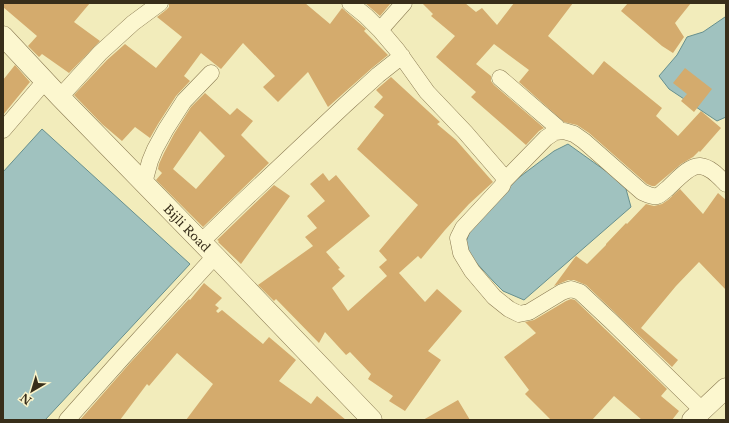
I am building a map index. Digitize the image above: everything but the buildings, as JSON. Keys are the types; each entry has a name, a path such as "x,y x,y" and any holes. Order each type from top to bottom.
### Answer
{"street":[{"path":"60,97 106,48 133,23 160,3"},
{"path":"350,3 380,30 402,56 427,92 465,132 503,176 504,181"},
{"path":"380,30 404,3"},
{"name":"Bijli Road","path":"3,36 372,420"},
{"path":"67,420 123,356 208,249 242,202 350,100 402,56"},
{"path":"144,183 150,161 166,129 184,101 211,73"},
{"path":"500,78 557,128 555,132"},
{"path":"3,130 45,81"},
{"path":"726,184 715,173 700,166 694,167 687,171 661,194 649,196 642,192 574,134 564,131 555,132 546,138 504,181 502,186 463,228 458,238 461,252 472,271 483,285 494,297 510,310 519,314 529,312 562,292 571,289 580,292 612,322 697,415 726,388"}],"water":[{"path":"725,17 726,117 717,121 669,89 659,76 677,55 687,37 703,32"},
{"path":"42,129 190,264 45,420 3,420 3,172"},
{"path":"568,144 610,174 626,189 631,207 524,300 503,291 494,282 470,256 466,242 473,222 513,182 554,151"}]}
